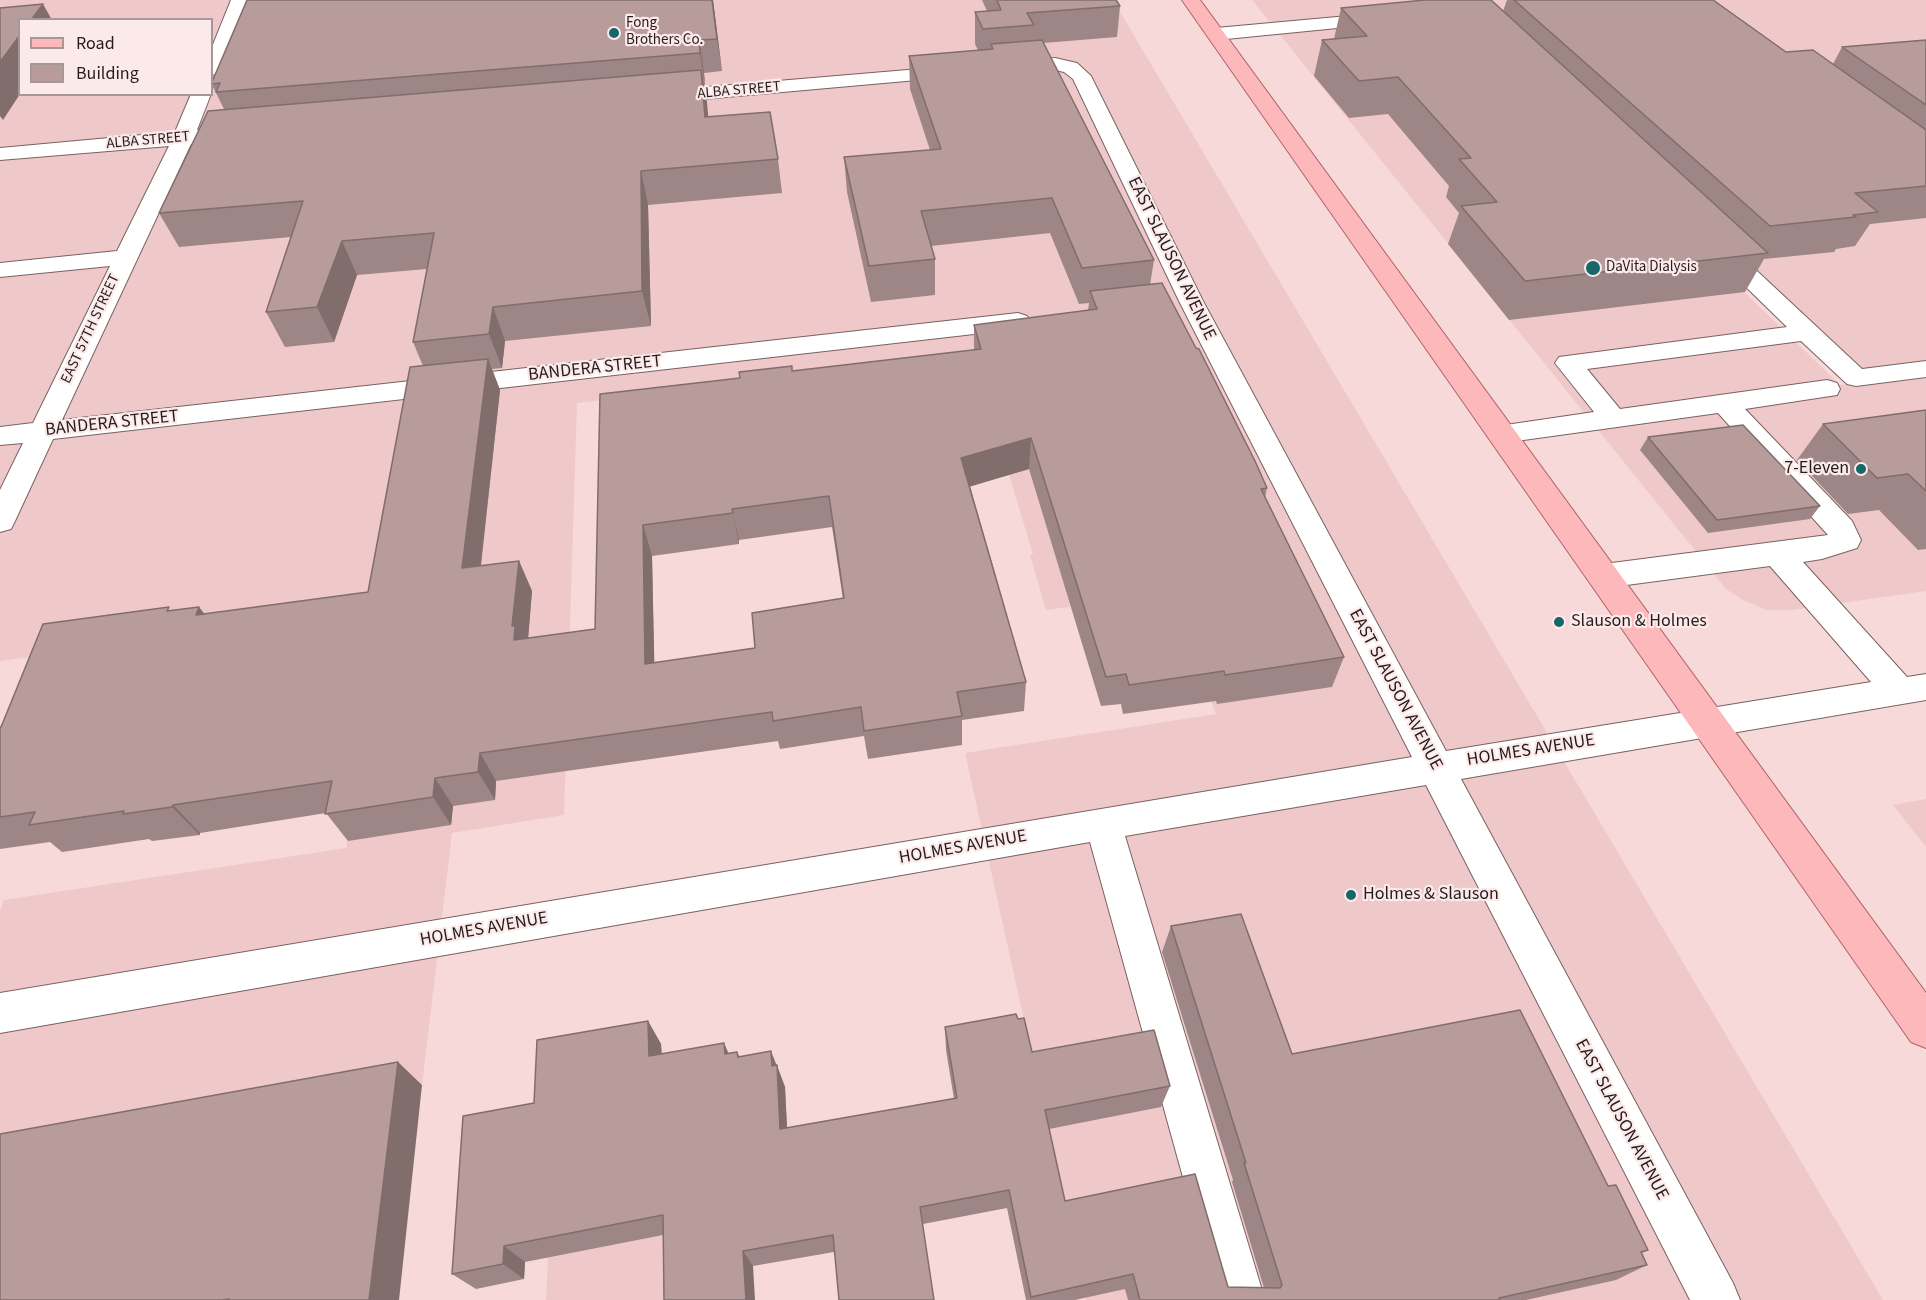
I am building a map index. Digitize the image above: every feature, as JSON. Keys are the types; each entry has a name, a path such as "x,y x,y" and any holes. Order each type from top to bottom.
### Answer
{"main road":[{"path":"1191,0 1926,1028"}],"street":[{"path":"213,67 240,0"},
{"path":"1299,7 1314,25"},
{"path":"1216,34 1397,18"},
{"name":"ALBA STREET","path":"634,100 1055,64 1070,67 1081,76"},
{"name":"EAST SLAUSON AVENUE","path":"1081,76 1179,302 1436,767 1716,1300"},
{"name":"EAST 57TH STREET","path":"0,520 183,138 200,96"},
{"name":"ALBA STREET","path":"0,154 254,132"},
{"path":"1703,233 1856,378 1926,369"},
{"path":"0,270 126,257"},
{"name":"BANDERA STREET","path":"0,436 1037,318"},
{"path":"1614,419 1568,363 1807,332"},
{"path":"1502,434 1827,389"},
{"path":"1604,576 1822,548 1846,540 1840,529 1725,404"},
{"path":"1778,554 1913,689"},
{"name":"HOLMES AVENUE","path":"0,1013 1103,823 1913,689"},
{"path":"1103,823 1241,1300"}],"shaded area":[{"path":"0,0 1113,0 1883,1300 1086,1300 965,753 1216,714 1169,594 1046,610 1030,555 1033,554 973,356 577,403 564,815 452,833 422,1085 0,1300 0,911 4,900 346,848 387,610 0,661"},
{"path":"1252,0 1926,0 1926,591 1792,610 1767,610 1743,600 1726,589","holes":["1670,220 1747,261 1873,381 1840,385"]},
{"path":"1926,799 1926,847 1893,805"},
{"path":"661,1044 667,1300 546,1300 548,1258"}],"building":[{"path":"247,0 712,0 717,39 699,40 700,53 216,92 220,83 213,84"},
{"path":"997,0 1116,0 1120,6 1027,13 1034,25 983,29 975,12 1001,10"},
{"path":"1425,0 1491,0 1768,253 1525,281 1461,206 1497,202 1459,159 1471,158 1398,77 1359,81 1322,40 1367,36 1341,8"},
{"path":"1514,0 1713,0 1786,52 1813,50 1926,130 1926,186 1855,193 1878,212 1853,215 1856,217 1770,226"},
{"path":"43,4 32,18 18,18 18,38 0,62 0,8"},
{"path":"1042,40 1154,260 1082,268 1052,198 921,211 935,259 869,266 844,157 941,149 909,56 993,49 991,44"},
{"path":"1926,40 1926,105 1842,47"},
{"path":"701,70 705,117 770,112 778,159 641,171 642,291 493,307 489,334 413,342 434,233 342,241 317,307 266,312 303,201 159,213 208,111"},
{"path":"1162,283 1196,348 1199,349 1255,461 1267,488 1261,489 1344,657 1225,675 1224,671 1129,685 1126,674 1106,677 1031,438 961,458 1026,682 957,692 962,716 864,731 861,707 773,721 772,712 480,753 478,772 435,778 433,797 325,814 332,781 173,805 172,807 123,814 124,811 29,825 35,812 0,817 0,727 43,624 169,607 167,611 199,607 196,615 368,592 410,367 488,359 462,568 519,561 512,626 515,626 514,640 595,629 600,394 740,378 739,372 792,366 792,371 981,349 974,325 1097,309 1090,291","holes":["829,496 844,598 752,613 755,648 645,664 643,525 733,513 732,509"]},
{"path":"1926,410 1926,491 1908,474 1877,478 1823,424"},
{"name":"7-Eleven","path":"1743,425 1820,506 1717,520 1648,437"},
{"path":"1241,914 1292,1054 1520,1010 1608,1186 1616,1185 1648,1250 1641,1252 1647,1265 1499,1298 1500,1300 1140,1300 1133,1274 1031,1297 1009,1190 920,1207 934,1300 839,1300 833,1235 743,1251 746,1300 664,1300 663,1215 504,1246 503,1264 452,1274 463,1116 534,1103 537,1040 648,1021 649,1056 724,1043 725,1054 737,1052 738,1057 771,1051 772,1066 777,1065 780,1129 957,1098 945,1027 1016,1014 1018,1019 1024,1018 1032,1052 1154,1030 1170,1086 1045,1110 1065,1201 1195,1174 1228,1287 1280,1288 1282,1285 1244,1163 1246,1163 1171,926"},
{"path":"398,1062 369,1300 0,1300 0,1134"}],"place":[{"name":"Fong Brothers Co.","path":"614,33"},
{"name":"DaVita Dialysis","path":"1593,268"},
{"name":"7-Eleven","path":"1861,469"},
{"name":"Slauson & Holmes","path":"1559,622"},
{"name":"Holmes & Slauson","path":"1351,895"}]}
